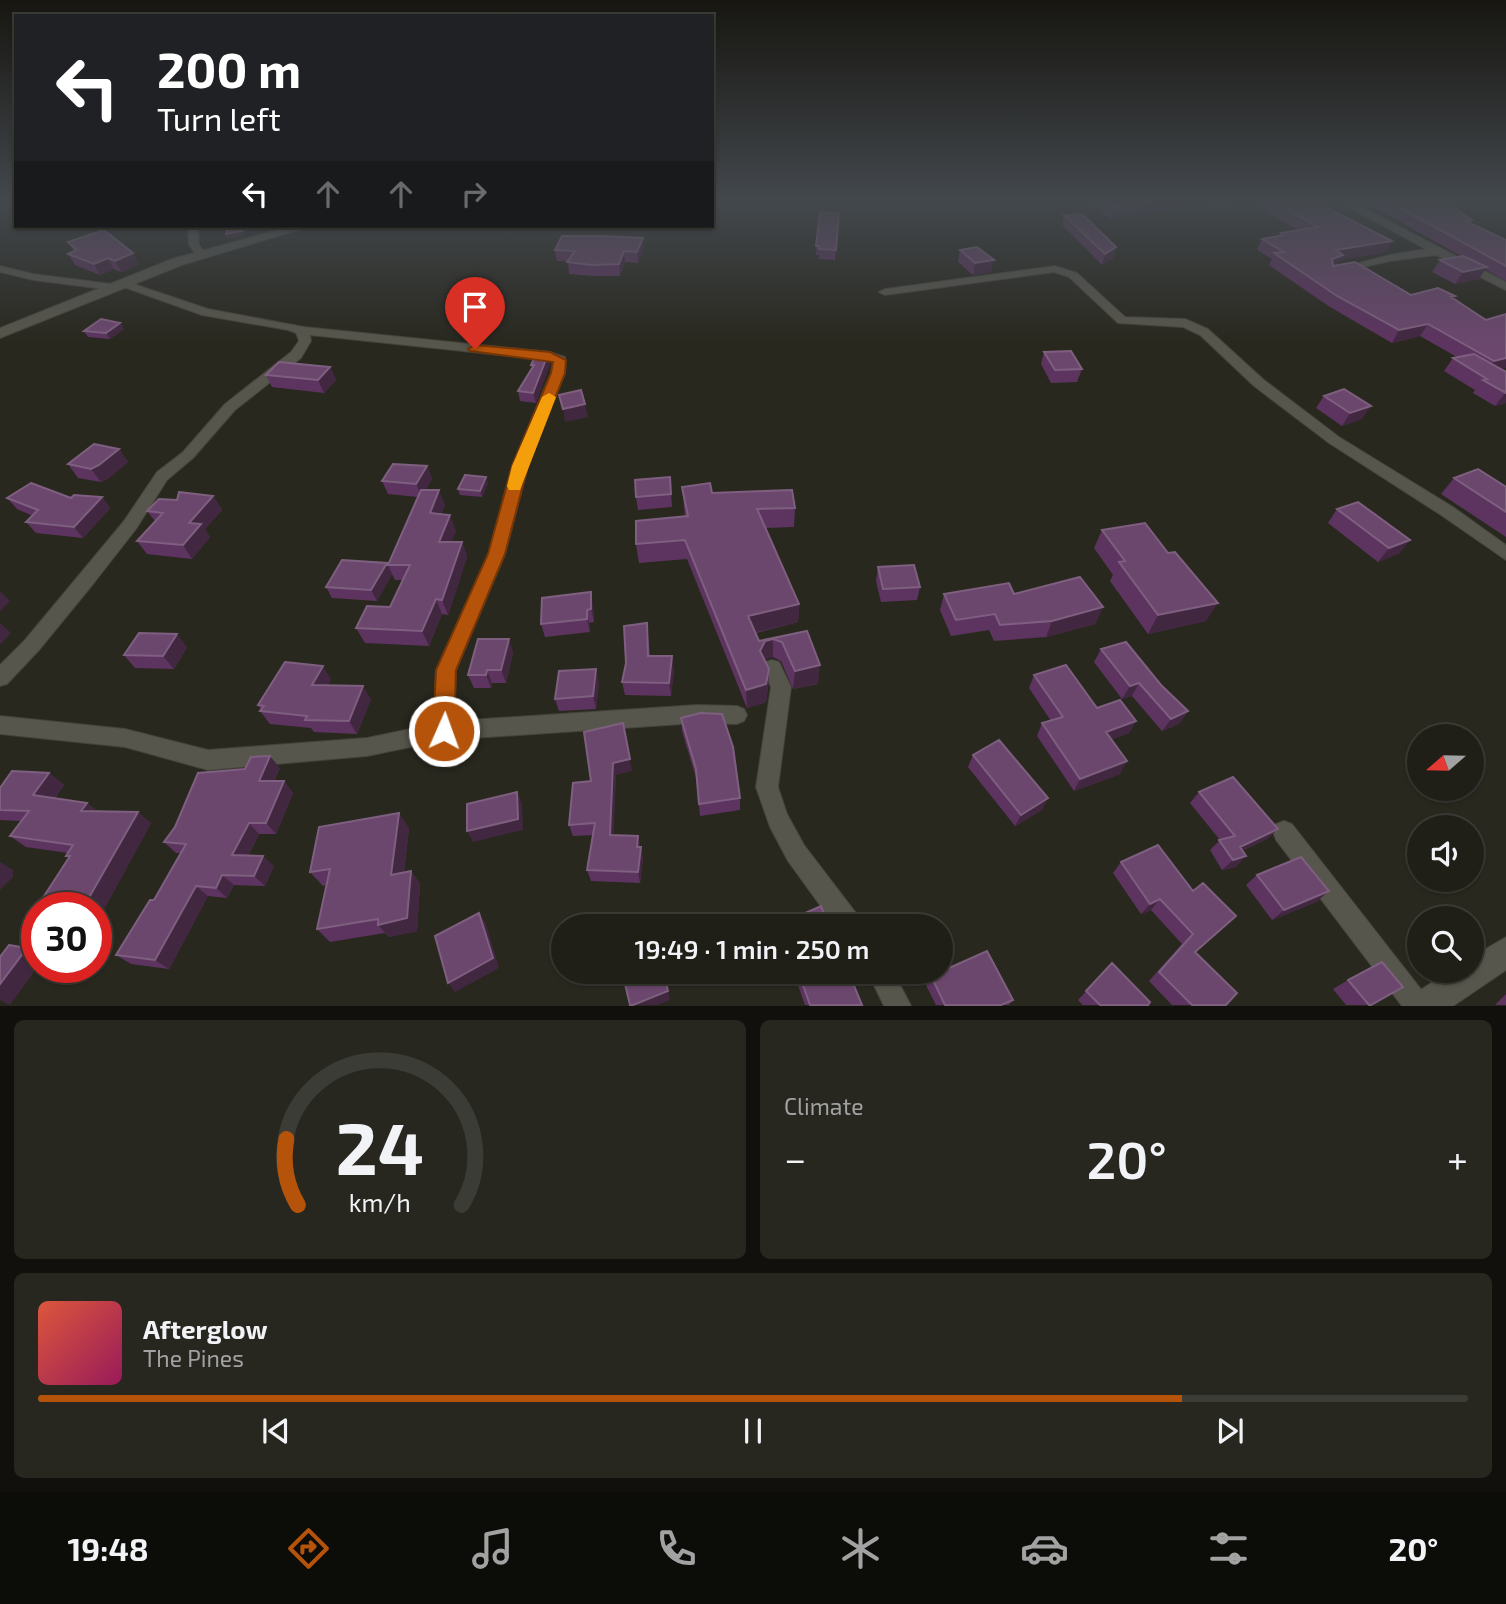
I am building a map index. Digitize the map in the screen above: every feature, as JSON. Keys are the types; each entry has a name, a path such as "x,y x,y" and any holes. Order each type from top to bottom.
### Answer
{"street":[{"path":"197,248 202,254"},
{"path":"0,332 117,285 224,248"},
{"path":"1432,248 1506,287"},
{"path":"1332,274 1389,258 1438,251"},
{"path":"0,269 33,277 117,285 206,312 302,331 550,356 560,360 558,373 520,466 497,554 446,670 444,731"},
{"path":"885,292 1055,270 1073,275 1122,320 1185,323 1204,332 1259,383 1334,440 1447,512 1506,554"},
{"path":"0,678 32,645 87,579 130,525 162,476 188,455 230,407 296,355 305,341 302,331"},
{"path":"772,668 781,687 768,787 778,819 796,853 841,914"},
{"path":"0,725 125,738 208,760 367,747 444,731 697,714 737,715"},
{"path":"1284,832 1418,1006"},
{"path":"1424,1006 1506,952"},
{"path":"886,984 898,1006"}],"building":[{"path":"75,248 127,248 133,253 115,261 108,258 94,264 68,254 77,250"},
{"path":"639,248 637,252 624,251 619,264 591,265 567,262 575,251 555,250"},
{"path":"978,248 994,260 975,263 960,250"},
{"path":"1099,248 1115,248 1105,254"},
{"path":"1277,248 1349,248 1336,250 1343,255 1332,259 1333,266 1355,262 1411,295 1438,288 1455,296 1451,297 1486,320 1506,314 1506,358 1494,361 1428,324 1399,330 1337,296 1274,253 1284,252"},
{"path":"1473,248 1506,248 1506,266"},
{"path":"1463,256 1487,267 1463,272 1440,260"},
{"path":"101,319 120,323 106,333 84,331"},
{"path":"1071,351 1082,369 1055,370 1044,352"},
{"path":"537,352 548,354 533,393 518,391 534,365 531,365"},
{"path":"1474,354 1506,372 1506,393 1453,358"},
{"path":"279,362 330,367 318,380 266,375"},
{"path":"1344,389 1371,406 1350,413 1324,396"},
{"path":"581,390 585,404 563,409 559,395"},
{"path":"94,444 119,449 91,469 68,464"},
{"path":"393,464 427,466 416,484 382,481"},
{"path":"1478,469 1506,487 1506,512 1454,478"},
{"path":"465,475 486,477 480,491 458,489"},
{"path":"670,477 671,494 636,497 635,480"},
{"path":"31,483 71,498 74,495 102,497 74,527 26,522 38,510 7,498"},
{"path":"710,483 712,493 792,490 795,508 757,509 799,604 748,616 759,641 807,631 820,665 795,671 782,642 773,639 765,641 760,651 769,669 766,684 746,690 685,540 636,544 636,521 688,516 682,487"},
{"path":"421,490 439,490 430,513 450,515 439,542 462,542 442,600 436,599 422,631 356,628 367,606 390,607 410,565 388,565"},
{"path":"179,492 213,496 189,523 201,524 183,545 137,541 163,513 147,511 159,499 177,500"},
{"path":"1358,502 1410,540 1389,548 1337,509"},
{"path":"1145,523 1168,553 1175,552 1218,603 1158,615 1119,562 1125,561 1102,530"},
{"path":"342,560 387,563 371,590 326,587"},
{"path":"914,565 920,587 883,589 878,567"},
{"path":"1080,577 1103,607 1052,621 1000,625 995,614 956,620 944,594 1009,583 1014,594"},
{"path":"591,592 591,609 587,610 587,619 541,624 542,598"},
{"path":"647,623 648,656 672,656 669,683 622,682 626,663 624,626"},
{"path":"139,633 177,634 163,656 124,655"},
{"path":"478,639 509,639 501,670 487,670 486,675 468,675"},
{"path":"1126,642 1161,685 1188,711 1171,719 1139,683 1130,686 1101,649"},
{"path":"285,662 323,666 312,685 363,686 349,721 305,720 307,716 260,711 264,706 258,705"},
{"path":"1066,665 1097,708 1120,700 1136,721 1106,732 1127,761 1080,779 1042,723 1063,717 1034,675"},
{"path":"596,669 593,696 555,699 559,671"},
{"path":"700,713 722,714 733,747 740,798 699,804 696,769 681,718"},
{"path":"623,723 630,759 613,763 610,835 638,836 637,847 641,847 638,872 587,870 595,823 569,825 573,783 591,781 584,732"},
{"path":"999,740 1048,798 1021,815 973,755"},
{"path":"270,756 259,781 284,781 266,823 249,823 232,855 263,856 254,876 222,875 216,888 196,886 155,960 116,955 150,900 154,900 186,844 164,842 175,827 198,773 245,769 251,757"},
{"path":"12,771 49,773 33,795 87,803 81,811 138,812 92,892 47,892 70,856 66,856 73,845 10,836 29,811 0,810 0,788"},
{"path":"1233,777 1278,829 1240,847 1246,856 1233,860 1219,840 1235,836 1199,792"},
{"path":"517,792 518,819 467,831 467,804"},
{"path":"399,813 391,875 411,871 407,918 378,925 378,919 317,929 330,869 310,872 319,827"},
{"path":"1158,845 1193,891 1203,883 1236,916 1195,952 1237,993 1226,1005 1192,1005 1159,972 1193,934 1160,899 1150,904 1121,862"},
{"path":"1301,857 1329,891 1284,910 1257,875"},
{"path":"821,906 824,914 803,914"},
{"path":"479,913 493,958 448,983 435,936"},
{"path":"9,945 21,947 21,956 0,984 0,957"},
{"path":"987,951 1013,1000 1001,1005 945,1005 935,984 953,984 953,966"},
{"path":"1382,962 1403,987 1369,1005 1348,980"},
{"path":"1112,963 1150,1002 1148,1005 1100,1005 1086,991"},
{"path":"625,984 666,984 668,991 630,1005"},
{"path":"803,984 853,984 862,1005 810,1005"}],"slow traffic":[{"path":"515,486 520,466 549,397"}],"route":[{"path":"444,731 446,670 497,554 520,466 558,373 560,360 550,356 475,349"}]}
